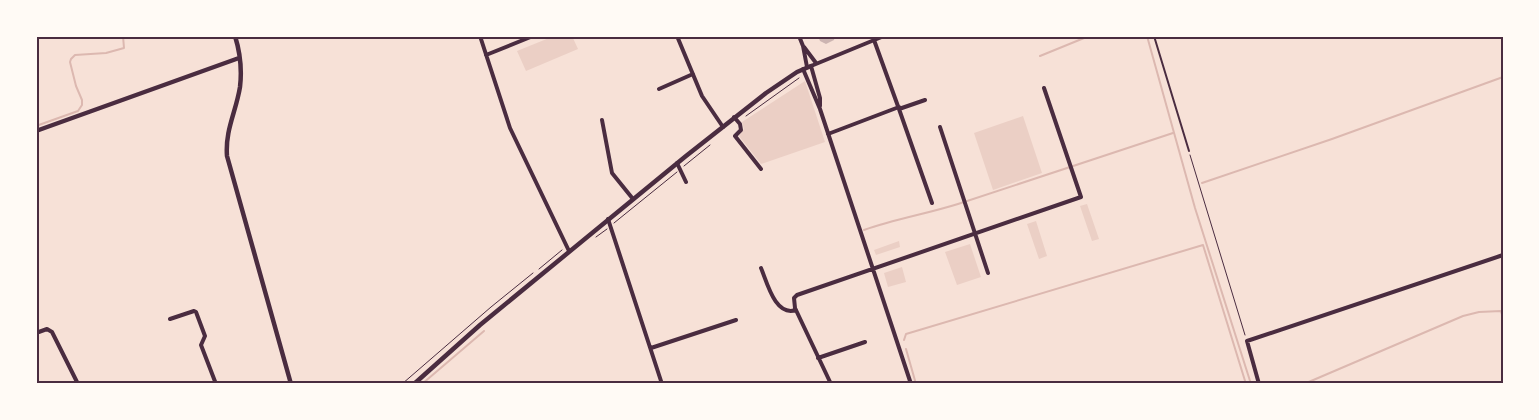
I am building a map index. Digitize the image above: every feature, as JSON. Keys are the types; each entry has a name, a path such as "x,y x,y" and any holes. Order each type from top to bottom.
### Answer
{"street":[{"path":"235,36 239,58 240,87 227,136 227,156 291,384"},
{"path":"480,36 510,128 568,249"},
{"path":"486,55 533,36"},
{"path":"677,36 702,96 723,126"},
{"path":"799,36 828,134 911,384"},
{"path":"414,384 568,249 734,117 796,72 884,36"},
{"path":"874,40 932,203"},
{"path":"803,46 816,63"},
{"path":"36,131 239,58"},
{"path":"807,67 820,98 820,109"},
{"path":"658,89 693,74"},
{"path":"831,384 796,310 794,298 800,293 1080,197 1044,88"},
{"path":"828,134 925,100"},
{"path":"734,117 741,130 735,136 760,169"},
{"path":"602,120 612,173 633,199"},
{"path":"940,127 988,273"},
{"path":"677,163 686,182"},
{"path":"608,219 662,384"},
{"path":"1259,384 1247,341 1503,255"},
{"path":"761,268 780,307 788,311 796,310"},
{"path":"170,318 196,312 205,336 201,345 216,384"},
{"path":"651,348 736,320"},
{"path":"36,333 47,329 52,332 78,384"},
{"path":"818,358 866,342"}],"lane":[{"path":"1154,36 1189,151"}],"path":[{"path":"738,122 799,78 796,72"},
{"path":"590,242 709,145"},
{"path":"1189,151 1247,341"},
{"path":"402,384 491,307 568,249"}],"shaded area":[{"path":"554,36 572,36 578,49 526,71 517,51"},
{"path":"805,81 825,142 761,164 739,136 744,129 742,122"},
{"path":"1023,116 1042,173 993,190 974,133"},
{"path":"1087,204 1099,239 1092,241 1080,206"},
{"path":"1036,221 1047,256 1039,259 1027,224"},
{"path":"899,241 900,247 876,255 874,250"},
{"path":"970,244 981,277 957,285 945,252"},
{"path":"902,267 906,282 888,287 884,273"}],"building":[{"path":"818,36 835,36 834,40 826,44 820,41"}],"waterway":[{"path":"36,126 78,111 82,105 70,62 71,59 75,55 106,53 124,48 123,36"},
{"path":"1040,56 1089,36"},
{"path":"1147,36 1195,208 1251,384"},
{"path":"1202,183 1332,139 1503,77"},
{"path":"864,230 958,204 1173,133"},
{"path":"904,340 906,334 1203,245 1246,384"},
{"path":"1304,384 1463,316 1479,312 1501,311 1503,318"},
{"path":"422,384 484,331"},
{"path":"906,349 916,384"}]}
